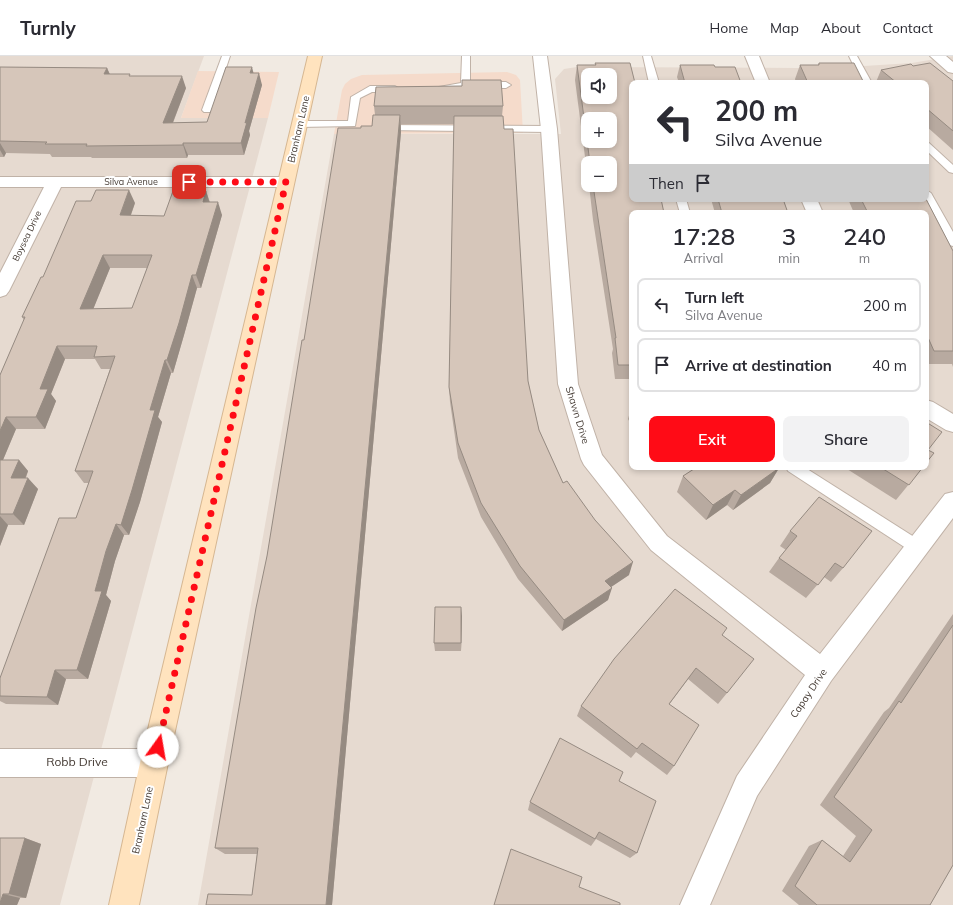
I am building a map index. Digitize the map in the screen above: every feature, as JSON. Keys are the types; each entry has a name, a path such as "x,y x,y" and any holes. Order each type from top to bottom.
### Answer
{"main road":[{"name":"Branham Lane","path":"124,905 154,763 315,56"}],"street":[{"name":"Shawn Drive","path":"540,56 549,129 568,384 592,459 659,543 822,672"},
{"path":"752,56 762,80"},
{"path":"937,56 953,70"},
{"name":"Silva Avenue","path":"0,182 286,182"},
{"name":"Boysea Drive","path":"0,291 55,182"},
{"path":"929,410 953,424"},
{"name":"Capay Drive","path":"695,905 747,786 822,672 953,501"},
{"name":"Robb Drive","path":"0,763 154,763"}],"lane":[{"path":"207,110 226,56"},
{"path":"465,85 466,56"},
{"path":"648,56 653,80"},
{"path":"853,56 865,80"},
{"path":"432,89 447,89 465,85 506,85"},
{"path":"352,124 356,97 370,89 401,89"},
{"path":"299,124 352,124 368,128 549,129"},
{"path":"929,148 953,170"},
{"path":"929,198 953,242"},
{"path":"798,470 918,547"}],"shaded area":[{"path":"0,56 204,56 181,118 268,118 60,905 0,905"},
{"path":"953,56 953,905 198,905 334,134 561,134 555,79 564,69 577,67 797,68 912,63"},
{"path":"198,71 279,72 268,118 181,118"},
{"path":"507,72 516,75 520,80 523,133 334,134 342,90 345,84 351,79 362,75"}],"building":[{"path":"595,63 630,63 634,80 629,80 629,202 662,202 663,210 629,210 629,365 618,365 616,338 594,192 617,192 617,156 589,156 588,148 617,148 617,112 583,112 582,104 617,104 617,68 581,68 581,95 577,65 596,65"},
{"path":"819,63 854,63 862,80 807,80 800,65 819,65"},
{"path":"930,63 953,81 953,131 929,111 929,80 893,80 881,70 911,64 913,66"},
{"path":"680,65 714,65 715,67 735,67 740,80 684,80"},
{"path":"0,67 107,68 104,74 130,74 129,76 182,76 163,123 207,122 226,67 252,67 250,73 259,73 241,143 86,146 87,144 45,144 47,142 0,141"},
{"path":"462,80 501,80 503,106 374,106 376,87 462,86"},
{"path":"373,115 400,115 326,905 206,905 208,894 252,895 258,848 215,848 256,608 267,556 302,340 304,340 338,128 361,128 361,126 372,126"},
{"path":"454,116 503,116 504,129 513,129 528,381 539,430 563,483 567,481 595,520 633,562 605,581 612,588 564,620 520,566 481,503 458,443 449,387"},
{"path":"96,190 129,190 120,215 164,216 173,191 206,191 203,202 218,202 196,275 192,275 179,323 167,360 165,360 150,410 155,410 121,525 116,524 106,551 95,591 102,591 77,670 55,670 47,697 0,696 0,678 59,518 76,518 93,471 75,471 115,356 94,357 97,346 57,346 40,389 48,389 36,417 6,417 0,431 0,375 25,317 22,317 41,277 43,277 76,201 91,201","holes":["103,255 152,255 132,308 80,309"]},
{"path":"719,202 784,202 787,210 721,210"},
{"path":"862,202 928,202 953,251 953,351 934,351 929,340 929,210 866,210"},
{"path":"929,424 942,432 929,449"},
{"path":"929,450 934,453 929,459"},
{"path":"0,460 19,460 11,478 28,478 13,514 0,514"},
{"path":"692,470 776,470 741,495 735,490 713,505 683,476"},
{"path":"885,470 921,470 909,485"},
{"path":"819,497 872,531 843,568 835,563 818,585 779,558 797,536 790,531"},
{"path":"675,589 727,628 722,635 754,659 727,693 696,668 669,704 699,725 674,766 642,743 637,749 581,706 614,659"},
{"path":"435,607 461,607 461,643 434,643"},
{"path":"953,625 953,865 930,905 817,905 795,886 822,840 850,862 872,830 834,797 899,701 901,703"},
{"path":"560,738 623,772 619,781 656,801 637,853 599,832 595,839 530,802"},
{"path":"0,838 25,838 9,894 3,894 0,903"},
{"path":"511,849 582,877 579,887 620,903 620,905 494,905"}],"route":[{"path":"158,747 286,182 189,182"}]}
